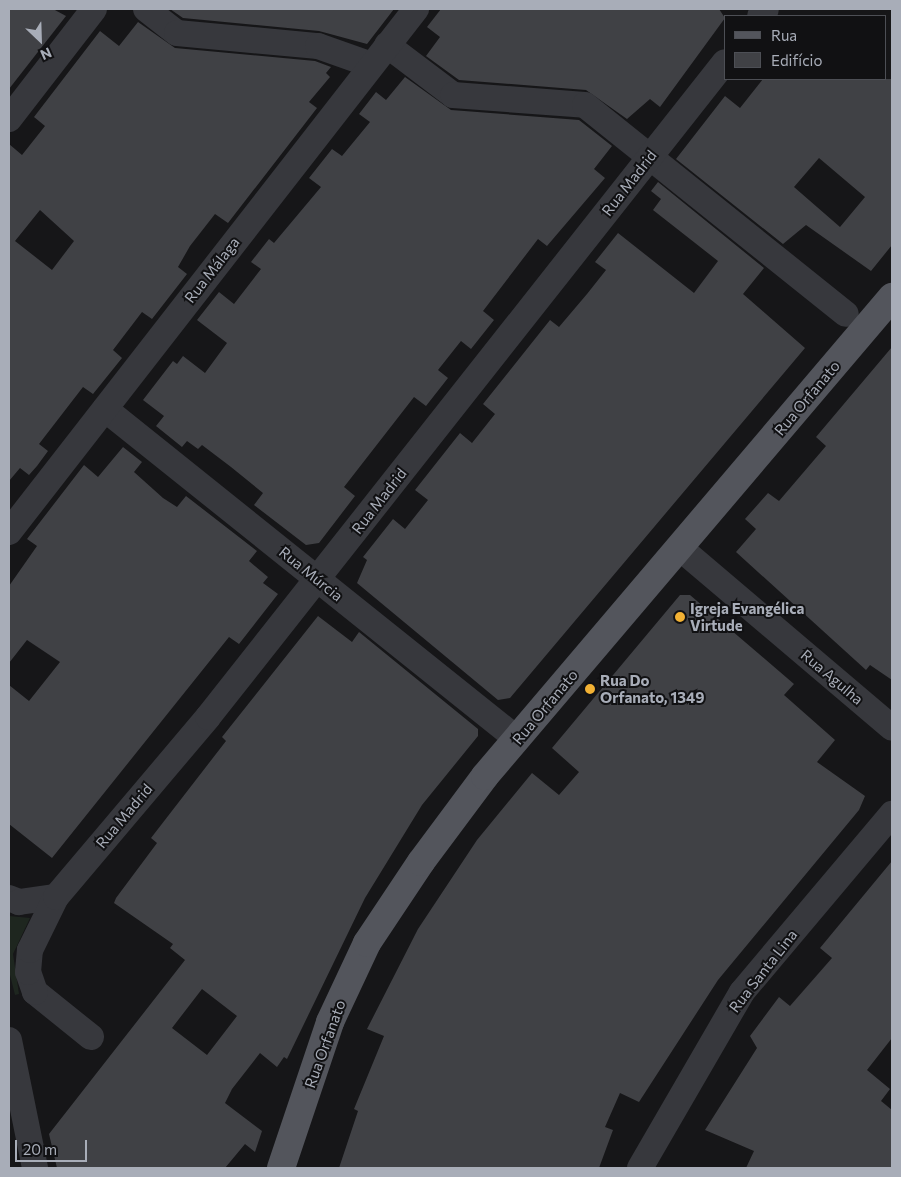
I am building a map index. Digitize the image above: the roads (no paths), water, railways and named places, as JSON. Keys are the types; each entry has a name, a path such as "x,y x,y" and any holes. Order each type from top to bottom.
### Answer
{"main road":[{"name":"Rua Orfanato","path":"282,1168 330,1022 367,944 421,862 517,739 892,297"}],"street":[{"path":"9,119 94,9"},
{"path":"146,9 177,34 318,46 380,55 453,95 585,105 846,314"},
{"name":"Rua Málaga","path":"9,532 416,9"},
{"name":"Rua Madrid","path":"91,1037 35,992 28,972 30,950 56,897 317,579 724,63"},
{"name":"Rua Múrcia","path":"105,409 517,739"},
{"name":"Rua Agulha","path":"680,548 889,720"},
{"name":"Rua Santa Lina","path":"640,1168 742,992 892,814"},
{"path":"9,898 19,902 56,897"},
{"path":"9,1040 35,1168"}],"place":[{"name":"Igreja Evangélica Virtude","path":"680,617"},
{"name":"Rua Do Orfanato, 1349","path":"590,689"}]}
